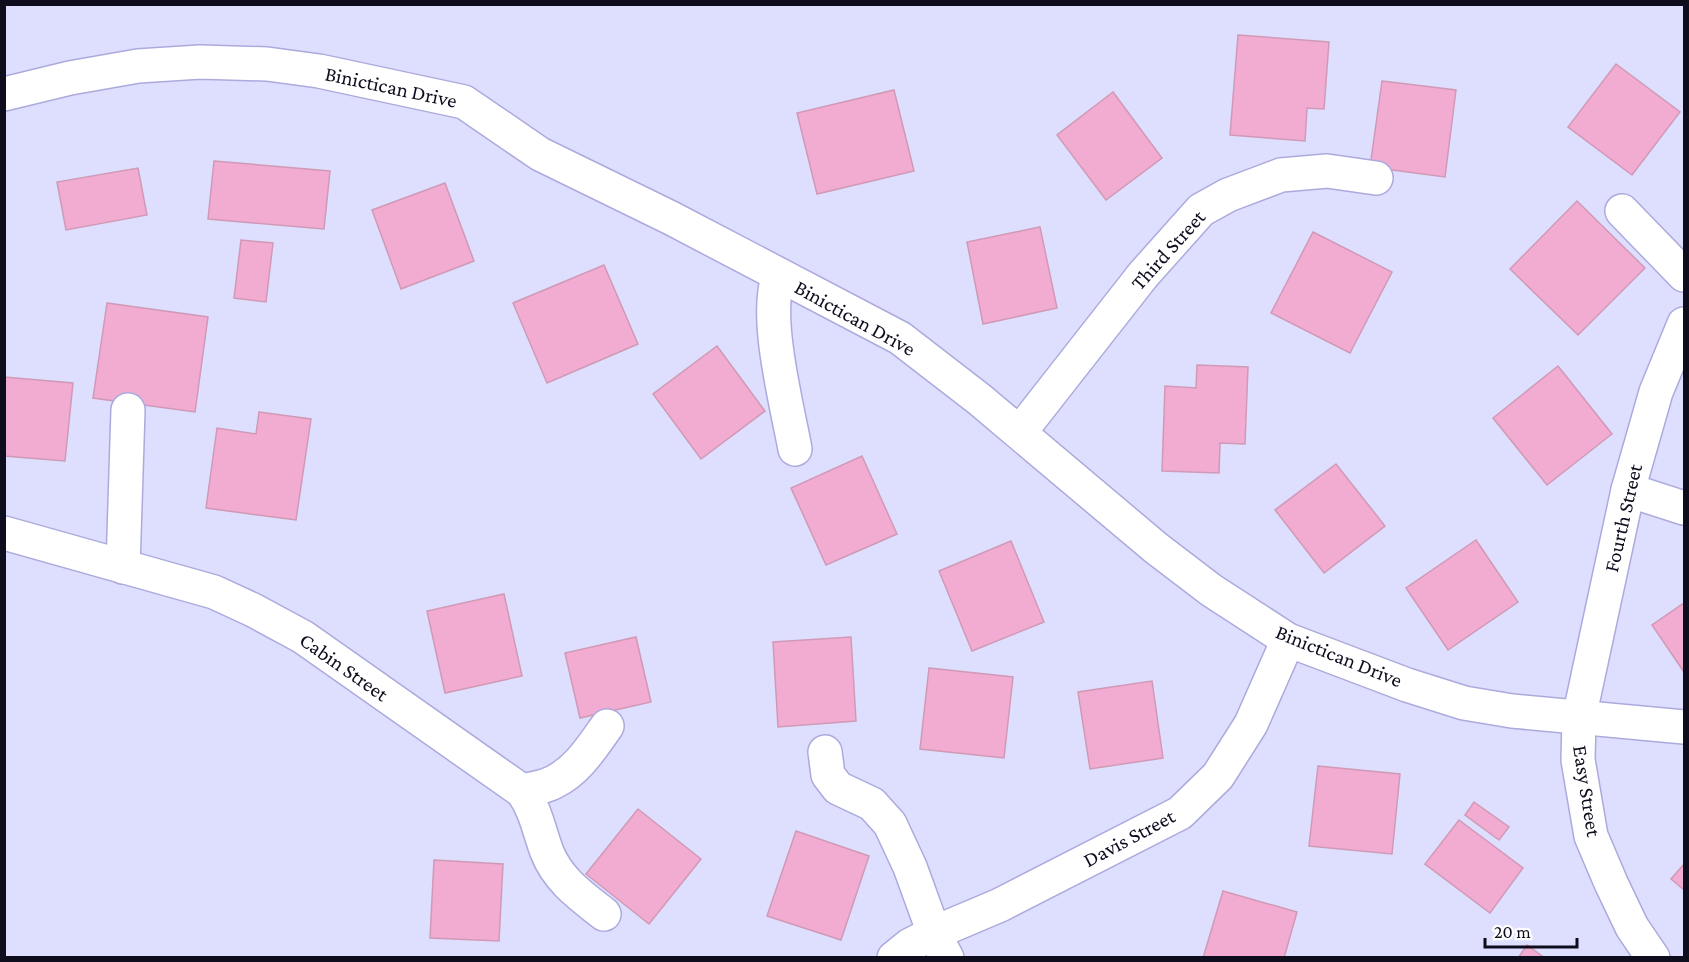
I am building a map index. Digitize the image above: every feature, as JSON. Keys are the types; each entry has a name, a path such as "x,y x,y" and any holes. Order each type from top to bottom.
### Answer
{"street":[{"name":"Binictican Drive","path":"4,94 70,78 138,66 200,62 267,64 319,71 464,102 540,154 900,338 1020,432 1156,548 1211,590 1288,640 1407,685 1464,703 1579,718 1684,727"},
{"name":"Third Street","path":"1020,432 1143,275 1201,210 1228,195 1281,175 1327,171 1376,178"},
{"path":"1622,211 1684,274"},
{"path":"779,275 775,286 774,329 795,449"},
{"name":"Fourth Street","path":"1579,718 1628,490 1670,386 1684,324"},
{"path":"123,567 128,410"},
{"path":"1628,490 1684,508"},
{"name":"Cabin Street","path":"4,532 214,592 303,637 522,791 531,803 548,855 559,873 572,889 604,914"},
{"name":"Davis Street","path":"894,957 910,945 941,945 1000,905 1179,813 1218,776 1251,724 1288,640"},
{"name":"Easy Street","path":"1579,718 1578,760 1591,836 1632,927 1653,957"},
{"path":"522,791 553,783 566,774 582,760 607,726"},
{"path":"825,752 828,775 838,788 872,804 890,824 941,945"}],"building":[{"path":"1238,35 1329,42 1324,109 1307,108 1305,141 1230,135"},
{"path":"1616,64 1680,112 1632,175 1568,127"},
{"path":"1382,81 1456,90 1445,177 1370,167"},
{"path":"894,90 914,171 817,194 797,113"},
{"path":"1113,92 1162,158 1106,200 1057,135"},
{"path":"214,161 330,171 324,229 208,219"},
{"path":"138,168 147,215 66,230 57,182"},
{"path":"445,183 474,261 401,289 372,210"},
{"path":"1577,201 1645,268 1578,335 1510,269"},
{"path":"1040,227 1057,308 983,324 967,242"},
{"path":"1313,232 1392,272 1350,353 1271,313"},
{"path":"241,240 273,243 266,302 234,298"},
{"path":"604,265 638,344 547,383 513,303"},
{"path":"107,303 208,317 195,412 93,398"},
{"path":"717,346 765,411 701,459 653,394"},
{"path":"1197,365 1248,367 1245,444 1220,443 1219,473 1162,471 1165,386 1196,388"},
{"path":"1558,366 1612,434 1547,485 1493,418"},
{"path":"4,377 73,383 65,461 4,456"},
{"path":"259,412 311,419 296,520 206,508 217,428 256,434"},
{"path":"862,456 897,534 826,565 791,488"},
{"path":"1336,464 1385,526 1324,573 1275,510"},
{"path":"1476,540 1518,602 1448,650 1406,588"},
{"path":"1011,541 1044,622 972,651 939,571"},
{"path":"504,594 522,676 445,693 427,611"},
{"path":"1684,603 1684,672 1652,625"},
{"path":"636,637 651,702 580,718 565,653"},
{"path":"851,637 856,721 778,727 773,642"},
{"path":"929,668 1013,677 1004,758 920,749"},
{"path":"1152,681 1163,758 1090,769 1078,692"},
{"path":"1318,766 1400,774 1392,854 1309,846"},
{"path":"1474,802 1509,827 1499,840 1465,815"},
{"path":"638,809 701,859 649,924 586,874"},
{"path":"1459,820 1523,868 1490,913 1425,864"},
{"path":"796,831 869,856 841,940 767,916"},
{"path":"434,860 503,864 499,941 430,938"},
{"path":"1684,864 1684,890 1671,879"},
{"path":"1223,891 1297,912 1284,958 1203,958"},
{"path":"1527,945 1545,958 1518,958"}]}
